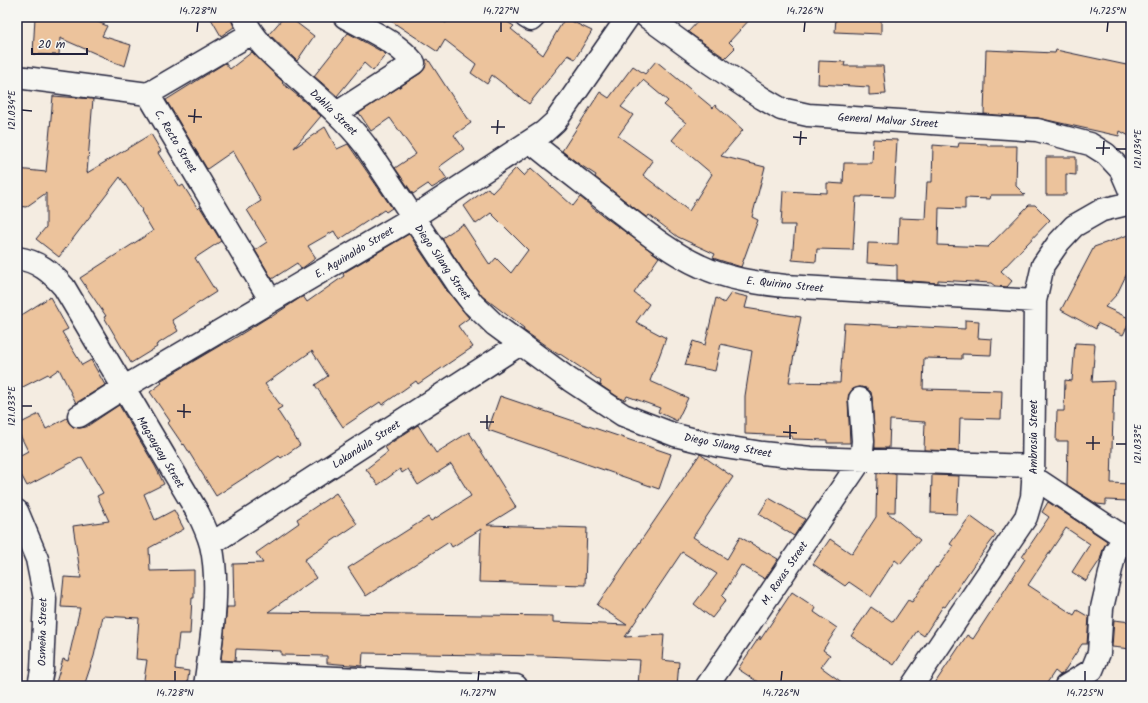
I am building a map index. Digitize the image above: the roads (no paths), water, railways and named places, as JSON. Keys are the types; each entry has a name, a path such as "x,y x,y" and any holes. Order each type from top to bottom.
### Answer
{"street":[{"path":"337,112 414,63 402,49 393,43 345,17"},
{"path":"526,17 531,20 534,17"},
{"name":"E. Aguinaldo Street","path":"79,416 412,218 531,142 555,122 628,17"},
{"name":"General Malvar Street","path":"647,17 728,76 782,109 808,114 1037,130 1090,144 1106,154 1121,170 1131,193"},
{"path":"17,77 148,94 248,25"},
{"name":"Dahlia Street","path":"248,25 268,52 337,112 354,130 412,218"},
{"name":"C. Recto Street","path":"148,94 271,301"},
{"name":"E. Quirino Street","path":"531,142 651,237 700,266 725,276 757,283 785,286 1035,301"},
{"name":"Ambrosia Street","path":"912,686 1026,517 1032,497 1035,301 1043,265 1059,242 1074,226 1102,210 1131,203"},
{"name":"Diego Silang Street","path":"412,218 473,304 495,325 570,380 623,415 675,435 719,446 762,453 811,458 1033,471"},
{"name":"Magsaysay Street","path":"17,258 39,264 53,274 64,287 198,513 211,544 215,578 215,599 206,679"},
{"name":"Lakandula Street","path":"211,544 520,344"},
{"path":"860,399 863,441 861,460"},
{"name":"M. Roxas Street","path":"707,686 861,460"},
{"path":"1033,471 1128,542 1115,552 1102,608 1100,653 1092,670 1066,686"},
{"name":"Osmeña Street","path":"17,511 37,559 44,599 42,670 39,686"},
{"path":"206,679 516,686"}]}
